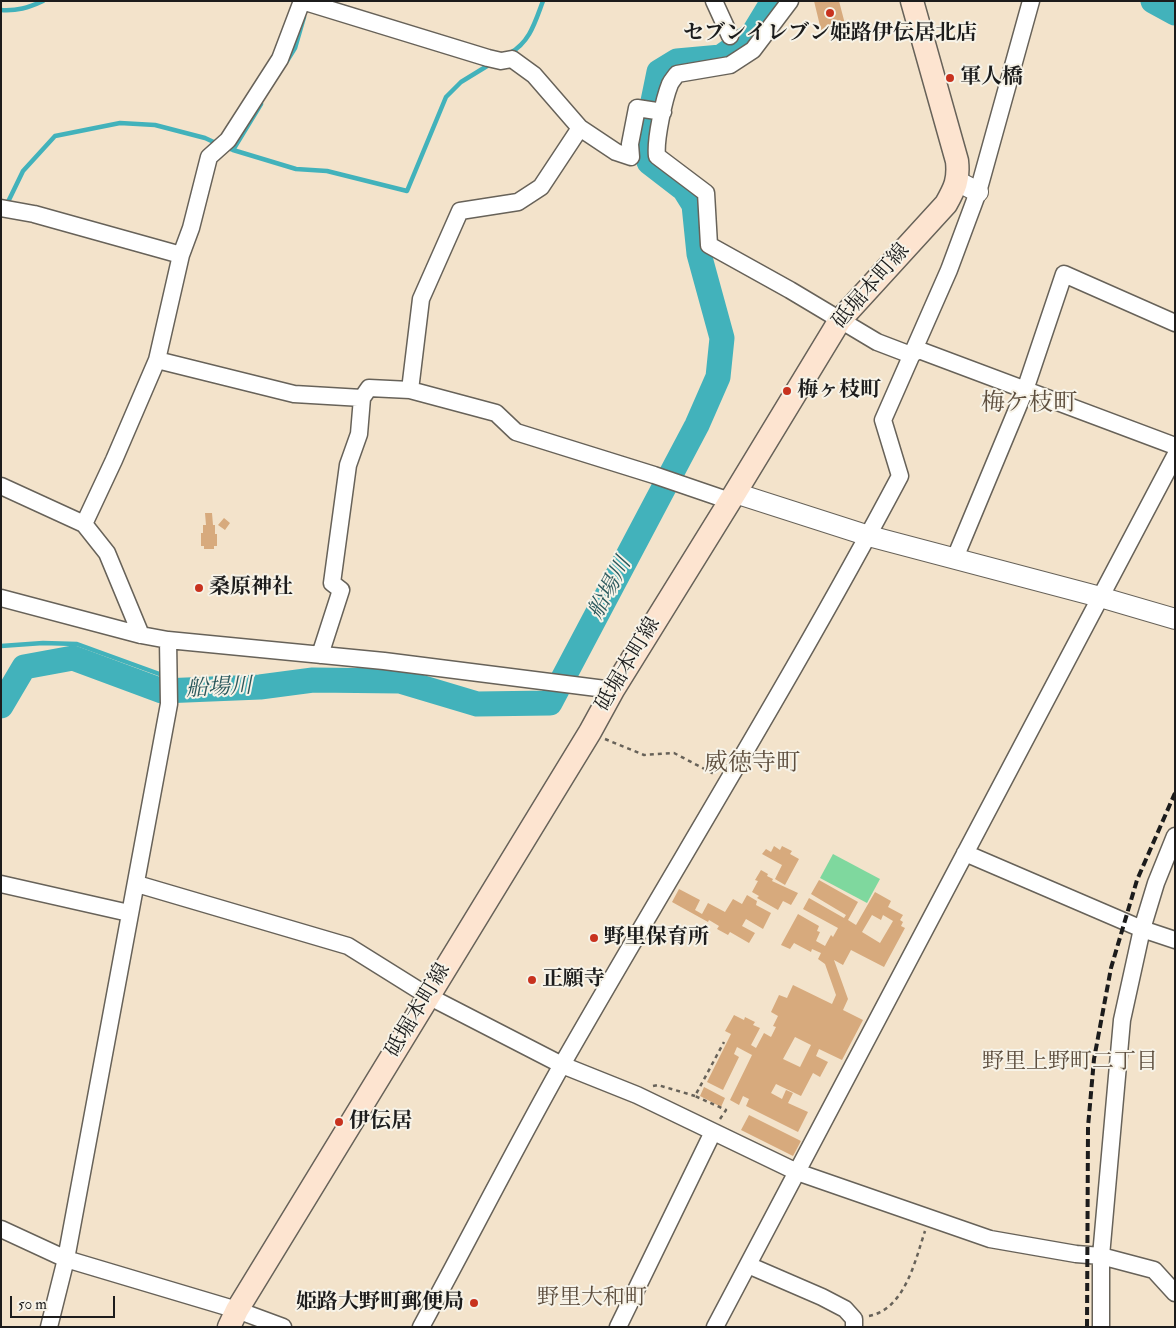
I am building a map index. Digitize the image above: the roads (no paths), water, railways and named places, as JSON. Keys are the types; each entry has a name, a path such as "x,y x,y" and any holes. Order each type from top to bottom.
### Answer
{"main road":[{"name":"砥堀本町線","path":"233,1318 590,732 613,690 840,320 946,204 956,188 957,161 912,1"}],"street":[{"path":"84,524 157,360 181,255 191,228 209,156 228,140 280,59 302,1 488,58 501,61 512,59 534,74 580,128 616,152 630,156 630,144 637,108 663,112"},
{"path":"714,1 730,36"},
{"path":"790,1 753,50 730,65 677,74 671,83 663,112 656,147 657,156 706,193 710,245 877,342 912,355"},
{"path":"421,1327 562,1065 729,782 869,536 900,476 883,420 949,270 978,192 1031,1"},
{"path":"410,390 421,298 460,211 518,202 541,187 580,128"},
{"path":"957,181 978,192"},
{"path":"1,208 34,214 181,255"},
{"path":"955,558 1025,390 1064,274 1175,323"},
{"path":"912,355 919,350 1175,446"},
{"path":"157,360 294,394 362,398"},
{"path":"320,655 341,590 332,582 348,465 359,434 362,398 369,388 410,390 496,413 516,432 674,482 1175,619"},
{"path":"716,1327 1175,456"},
{"path":"1,486 84,524 107,553 140,635"},
{"path":"1,598 140,635 168,640 384,661 613,690"},
{"path":"50,1327 66,1259 169,704 168,640"},
{"path":"1101,1327 1101,1256 1122,1020 1142,929 1156,883 1175,836"},
{"path":"965,854 1142,929 1175,940"},
{"path":"1,884 129,912"},
{"path":"137,884 348,946 428,996 562,1065 638,1095 796,1172 990,1239 1076,1254 1101,1256 1154,1270 1175,1293"},
{"path":"618,1327 713,1132"},
{"path":"1,1229 66,1259 233,1318 282,1327"},
{"path":"748,1265 845,1309 854,1323"}],"waterway":[{"path":"1,10 32,6 43,1"},
{"path":"510,53 527,37 543,1"},
{"name":"船場川","path":"1,706 24,667 73,658 162,691 260,687 313,680 400,681 477,704 550,703 697,425 718,377 722,338 699,254 694,205 684,189 649,162 644,145 659,72 677,61 721,57 753,34 773,1"},
{"name":"船場川","path":"1153,1 1175,13"},
{"path":"287,61 295,48 304,17"},
{"path":"233,150 296,169 327,171 407,191 446,97 461,82 492,63"},
{"path":"225,147 233,150 261,104"},
{"path":"7,204 23,171 55,136 120,123 155,125 205,138 218,144"},
{"path":"1,646 43,643 77,644 165,676"},
{"path":"172,678 183,682 216,681 260,687"}],"railway":[{"path":"1087,1327 1088,1127 1094,1059 1111,968 1137,880 1175,793"}],"place":[{"name":"セブンイレブン姫路伊伝居北店","path":"830,13"},
{"name":"軍人橋","path":"950,78"},
{"name":"梅ヶ枝町","path":"787,391"},
{"name":"桑原神社","path":"199,588"},
{"name":"野里保育所","path":"594,938"},
{"name":"正願寺","path":"532,980"},
{"name":"伊伝居","path":"339,1122"},
{"name":"姫路大野町郵便局","path":"474,1303"}],"district":[{"name":"梅ケ枝町","path":"1029,405"},
{"name":"威徳寺町","path":"752,765"},
{"name":"野里上野町二丁目","path":"1070,1063"},
{"name":"野里大和町","path":"592,1299"}]}
